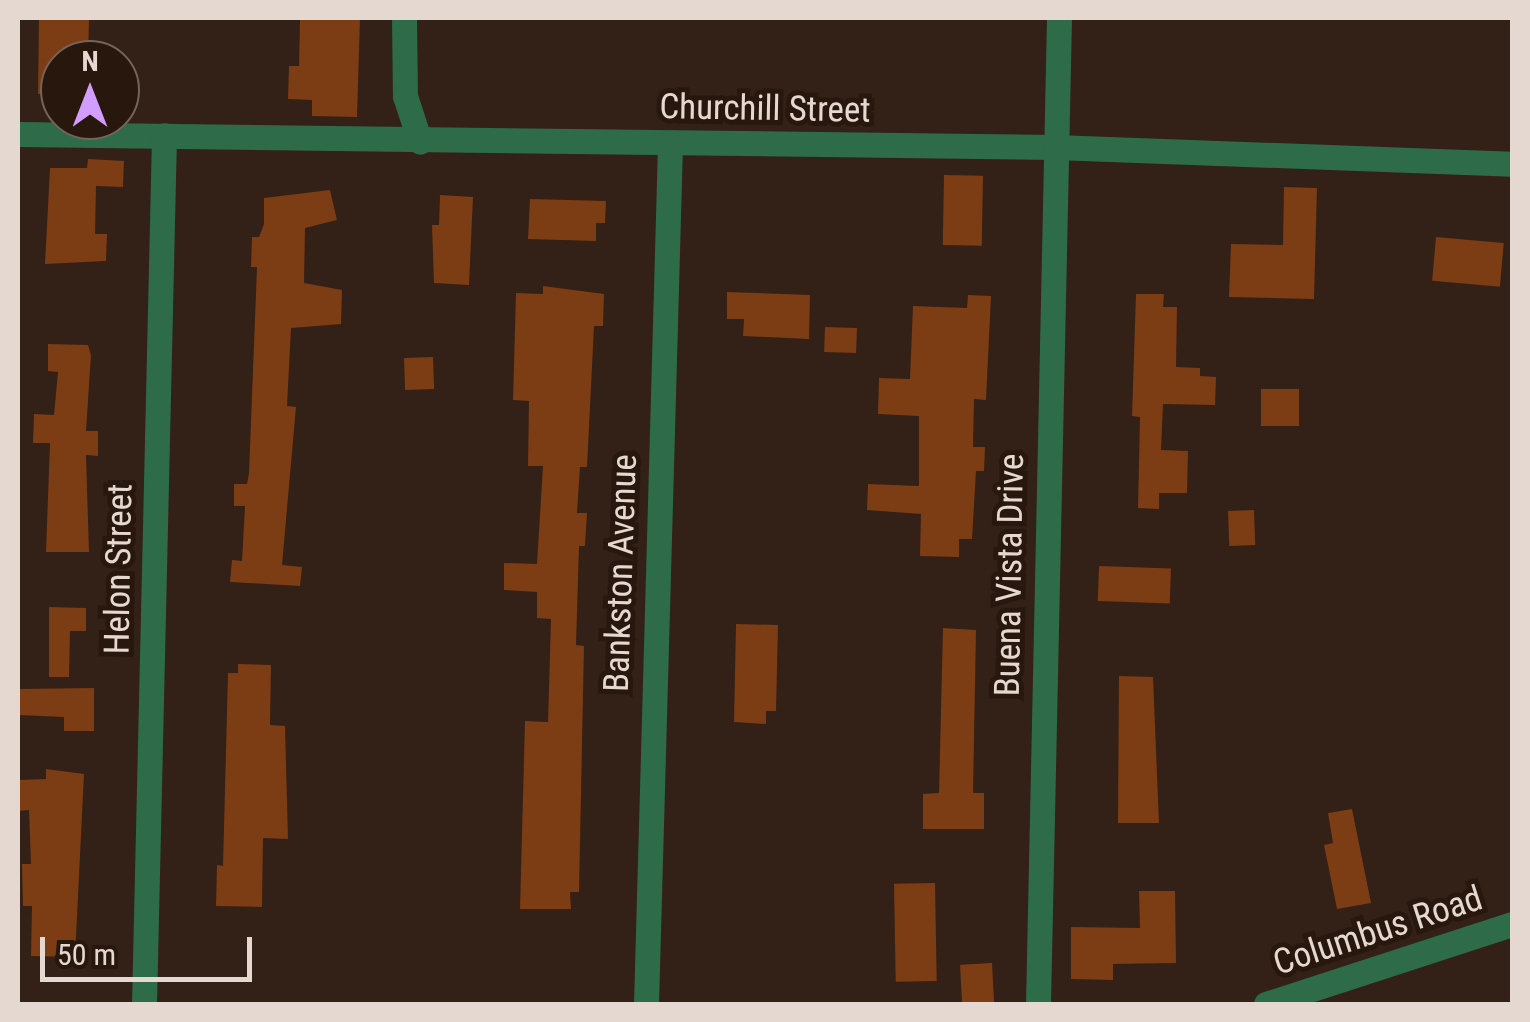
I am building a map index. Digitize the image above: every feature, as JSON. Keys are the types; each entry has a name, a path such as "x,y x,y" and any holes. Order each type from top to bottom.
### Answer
{"street":[{"path":"404,18 405,96 420,142"},
{"name":"Buena Vista Drive","path":"1038,1004 1059,18"},
{"name":"Churchill Street","path":"18,134 1055,148 1512,164"},
{"name":"Helon Street","path":"144,1004 164,135"},
{"name":"Bankston Avenue","path":"646,1004 670,143"},
{"name":"Columbus Road","path":"1266,1004 1512,924"}],"building":[{"path":"39,18 89,19 88,40 40,40 38,94"},
{"path":"360,18 357,117 312,116 312,100 288,99 289,66 299,66 300,19"},
{"path":"88,159 124,161 123,187 96,186 95,234 107,234 106,261 45,264 50,168 87,168"},
{"path":"944,175 983,176 982,246 943,245"},
{"path":"1284,187 1317,188 1314,299 1229,297 1231,244 1283,245"},
{"path":"330,190 337,220 305,228 304,283 342,290 341,324 291,328 287,406 296,407 282,565 302,567 300,586 230,582 232,560 242,561 245,506 234,506 234,484 247,484 249,473 257,267 251,267 252,237 259,237 264,224 264,198"},
{"path":"440,195 473,197 469,285 434,283 432,225 439,225"},
{"path":"530,199 606,201 605,223 596,223 596,241 528,239"},
{"path":"1436,237 1504,243 1500,287 1432,281"},
{"path":"543,286 604,294 603,326 594,326 587,467 580,467 577,513 587,513 585,546 579,546 576,645 584,646 579,892 570,892 571,909 520,909 525,721 548,722 551,619 537,618 537,592 504,590 504,563 537,564 543,466 528,466 529,401 513,400 516,293 543,294"},
{"path":"727,292 810,295 809,339 743,336 744,319 727,319"},
{"path":"1136,294 1164,294 1163,307 1177,307 1176,367 1200,368 1200,376 1216,377 1215,405 1163,404 1161,450 1188,451 1187,493 1159,493 1159,509 1138,508 1140,417 1132,416"},
{"path":"968,295 991,296 986,400 974,399 973,447 985,447 984,471 976,471 972,539 959,539 959,557 920,556 921,514 867,510 868,484 919,486 919,416 878,414 879,378 910,379 913,306 967,308"},
{"path":"825,327 857,328 856,353 824,352"},
{"path":"48,344 88,345 91,355 86,431 98,431 98,456 86,455 89,552 46,552 50,443 33,443 34,414 54,415 58,372 48,371"},
{"path":"433,357 434,389 405,390 404,358"},
{"path":"1261,389 1299,389 1299,426 1261,426"},
{"path":"1254,510 1255,545 1229,546 1228,511"},
{"path":"1099,566 1171,569 1170,603 1098,601"},
{"path":"49,607 86,608 86,631 70,631 69,677 49,677"},
{"path":"736,624 778,625 776,711 766,711 766,724 734,722"},
{"path":"943,628 976,630 973,793 984,793 984,829 923,829 923,794 939,793"},
{"path":"238,664 271,665 270,725 285,726 288,839 263,838 262,907 216,906 217,865 223,866 228,673 238,673"},
{"path":"1119,676 1153,677 1159,823 1118,823"},
{"path":"94,688 94,731 64,731 64,717 19,715 19,689"},
{"path":"46,769 84,774 75,957 31,956 32,906 23,906 22,864 31,864 29,810 18,811 18,780 46,779"},
{"path":"1352,809 1371,903 1337,909 1324,845 1333,843 1328,813"},
{"path":"935,883 937,981 896,982 894,884"},
{"path":"1139,891 1175,891 1176,963 1113,964 1113,980 1071,979 1071,927 1140,928"},
{"path":"992,963 994,1004 962,1004 960,965"}]}
